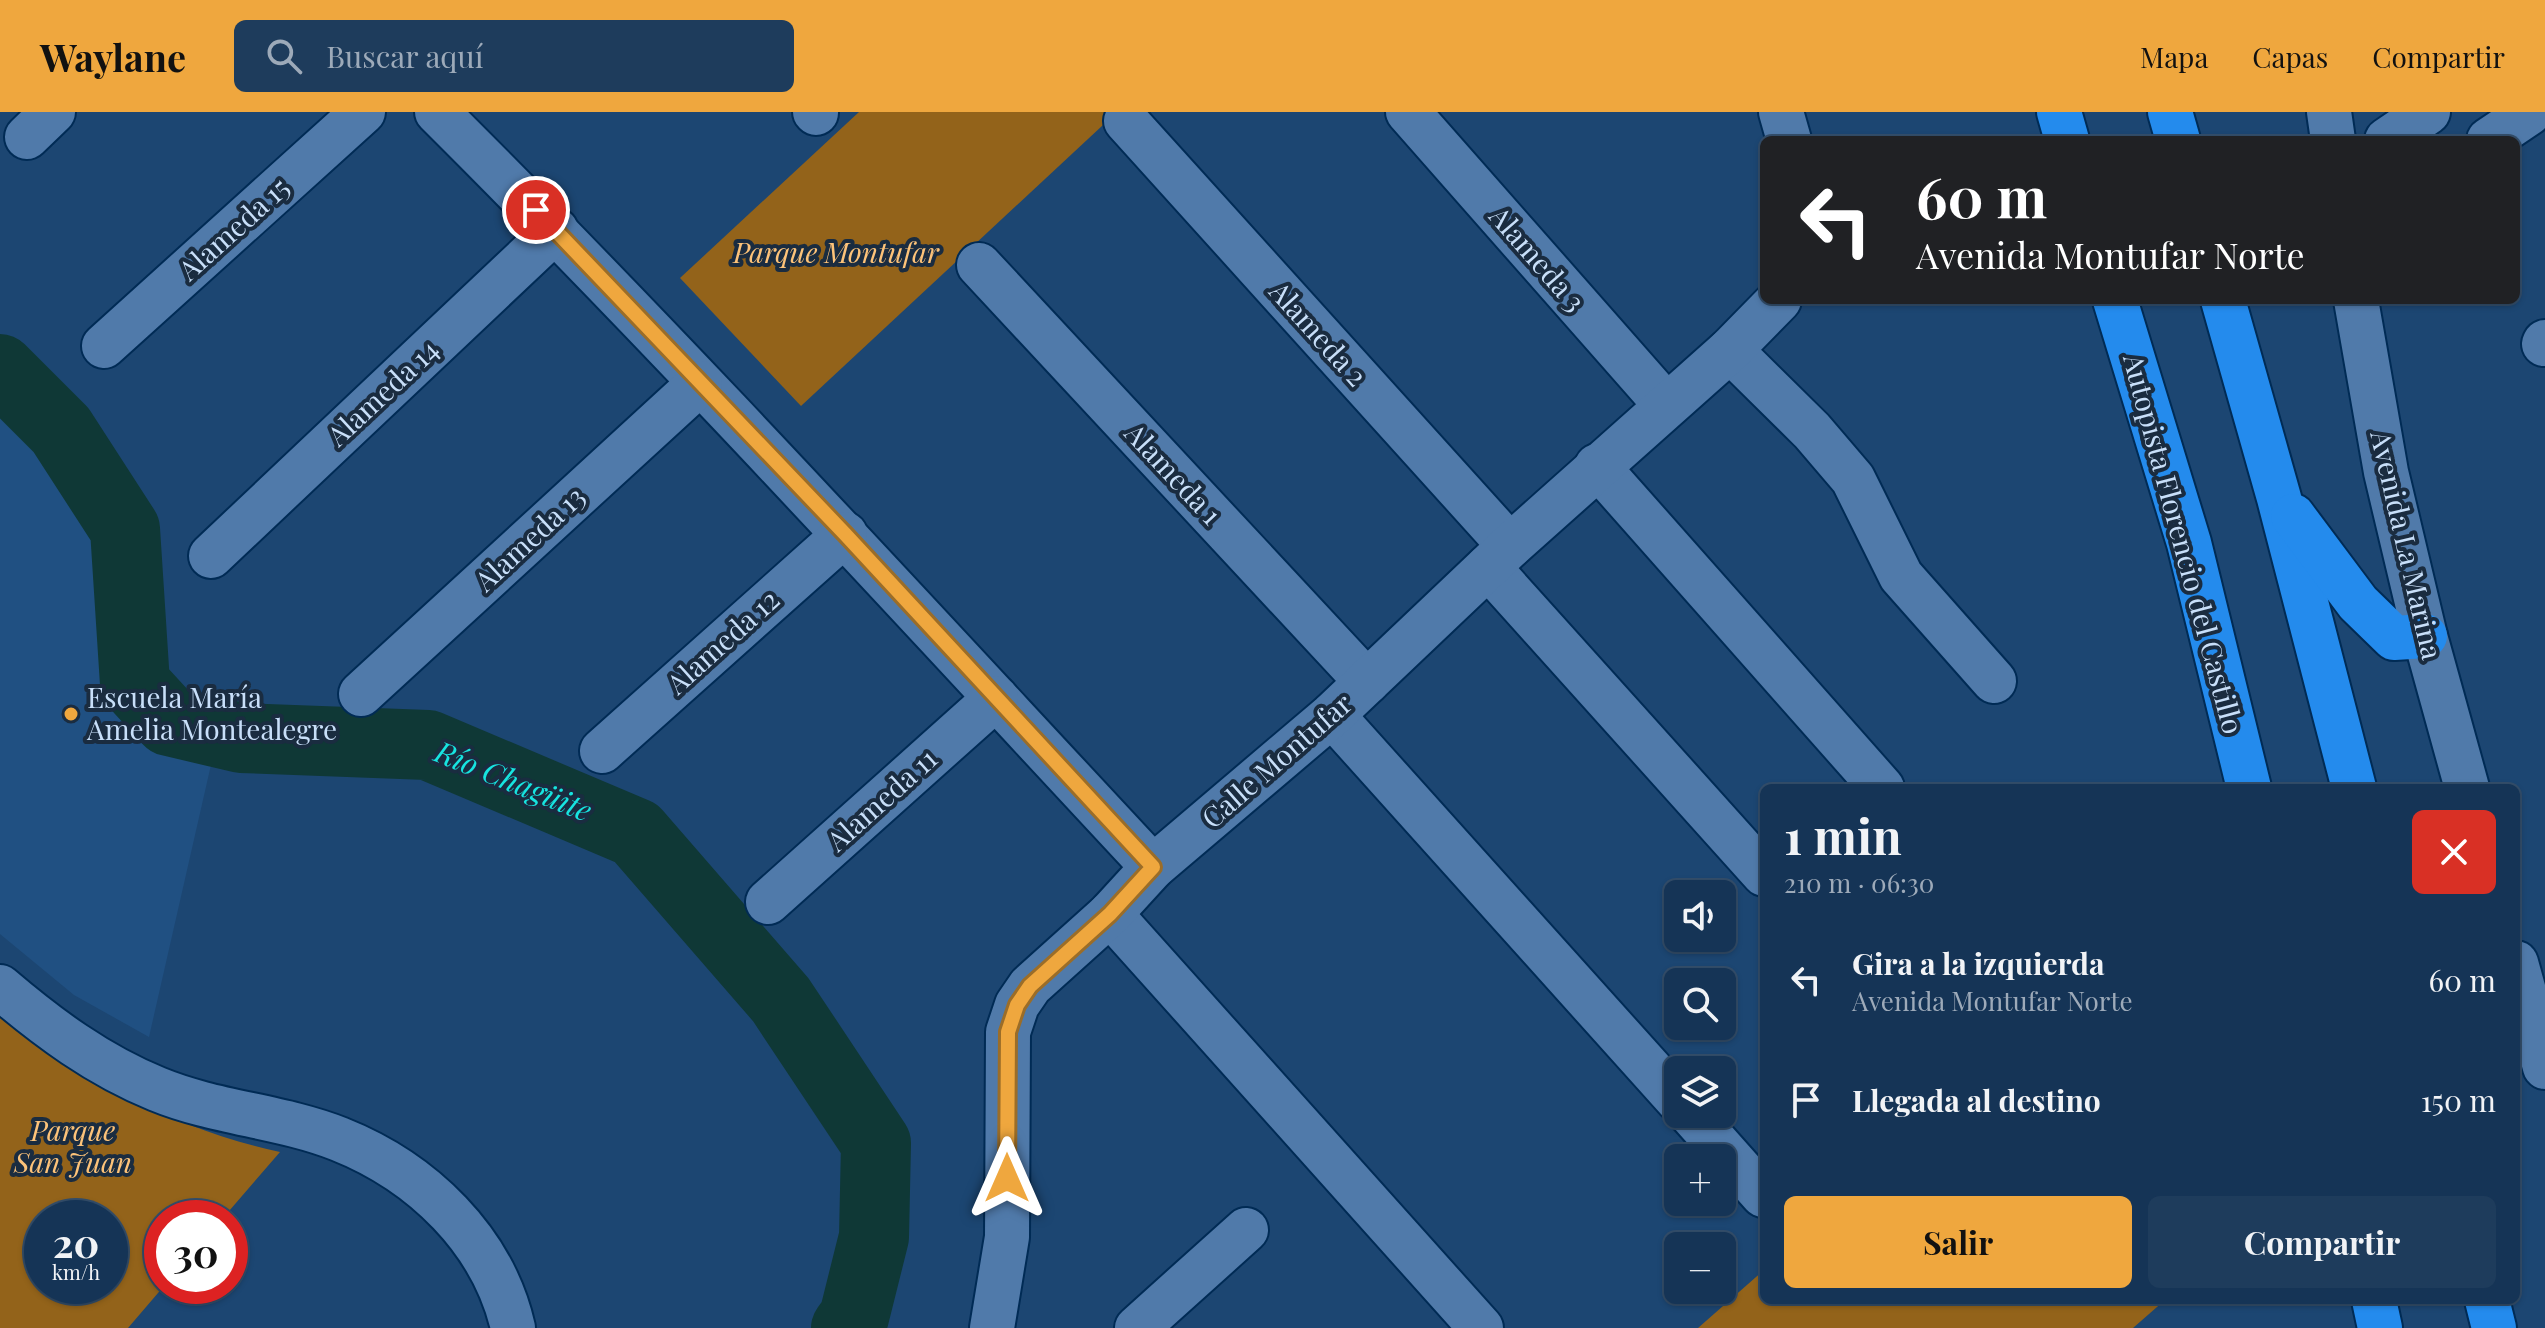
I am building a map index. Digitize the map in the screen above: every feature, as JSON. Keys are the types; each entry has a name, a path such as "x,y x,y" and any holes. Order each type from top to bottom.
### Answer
{"highway":[{"path":"2059,112 2066,136"},
{"path":"2170,112 2177,136"},
{"name":"Autopista Florencio del Castillo","path":"2116,304 2189,543 2248,784"},
{"path":"2224,304 2279,498 2353,784"},
{"path":"2279,498 2358,603 2394,638 2425,636"},
{"path":"2375,1304 2380,1328"},
{"path":"2488,1304 2494,1328"}],"street":[{"name":"Alameda 15","path":"104,346 363,112"},
{"path":"437,112 556,230 845,534 1153,867"},
{"path":"1781,112 1788,136"},
{"path":"2329,112 2332,136"},
{"path":"2393,136 2428,112"},
{"path":"2495,136 2528,112 2545,134"},
{"name":"Alameda 3","path":"1423,117 1666,405"},
{"name":"Alameda 2","path":"1126,121 1499,556 1760,869"},
{"name":"Alameda 14","path":"211,556 556,230"},
{"name":"Alameda 1","path":"979,265 1367,682"},
{"name":"Calle Montufar","path":"992,1328 1007,1237 1008,1032 1017,1005 1030,986 1110,914 1153,867 1332,715 1597,466 1730,350 1775,304"},
{"name":"Avenida La Marina","path":"2357,304 2386,472 2425,636 2466,784"},
{"path":"1730,350 1812,431 1853,479 1901,576 1994,681"},
{"name":"Alameda 13","path":"361,694 700,383"},
{"path":"1597,466 1878,784"},
{"name":"Alameda 12","path":"602,751 845,534"},
{"name":"Alameda 11","path":"768,902 996,698"},
{"path":"1332,715 1664,1084"},
{"path":"1110,914 1481,1328"},
{"path":"2520,977 2545,1067"},
{"path":"0,987 61,1037 102,1063 159,1090 338,1139 389,1164 443,1204 478,1248 505,1293 513,1328"},
{"path":"1703,1128 1760,1192"},
{"path":"1137,1328 1246,1230"}],"shaded area":[{"name":"Escuela María Amelia Montealegre","path":"0,407 16,422 99,537 121,693 161,736 213,756 149,1037 74,995 0,934"}],"green space":[{"name":"Parque Montufar","path":"859,112 1117,112 801,406 680,278"},
{"name":"Parque San Juan","path":"0,1003 64,1055 130,1097 201,1129 280,1152 239,1200 144,1200 144,1304 149,1304 128,1328 0,1328"},
{"path":"1760,1274 1760,1304 2160,1304 2133,1328 1698,1328 1725,1304 1736,1304 1736,1295"}],"waterway":[{"name":"Río Chagüite","path":"0,369 61,430 125,529 135,684 169,721 241,738 428,745 636,833 781,1000 876,1143 874,1237 854,1317 846,1328"}],"place":[{"name":"Escuela María Amelia Montealegre","path":"71,714"}],"route":[{"path":"536,210 845,534 1153,867 1110,914 1030,986 1017,1005 1008,1032 1007,1178"}]}
